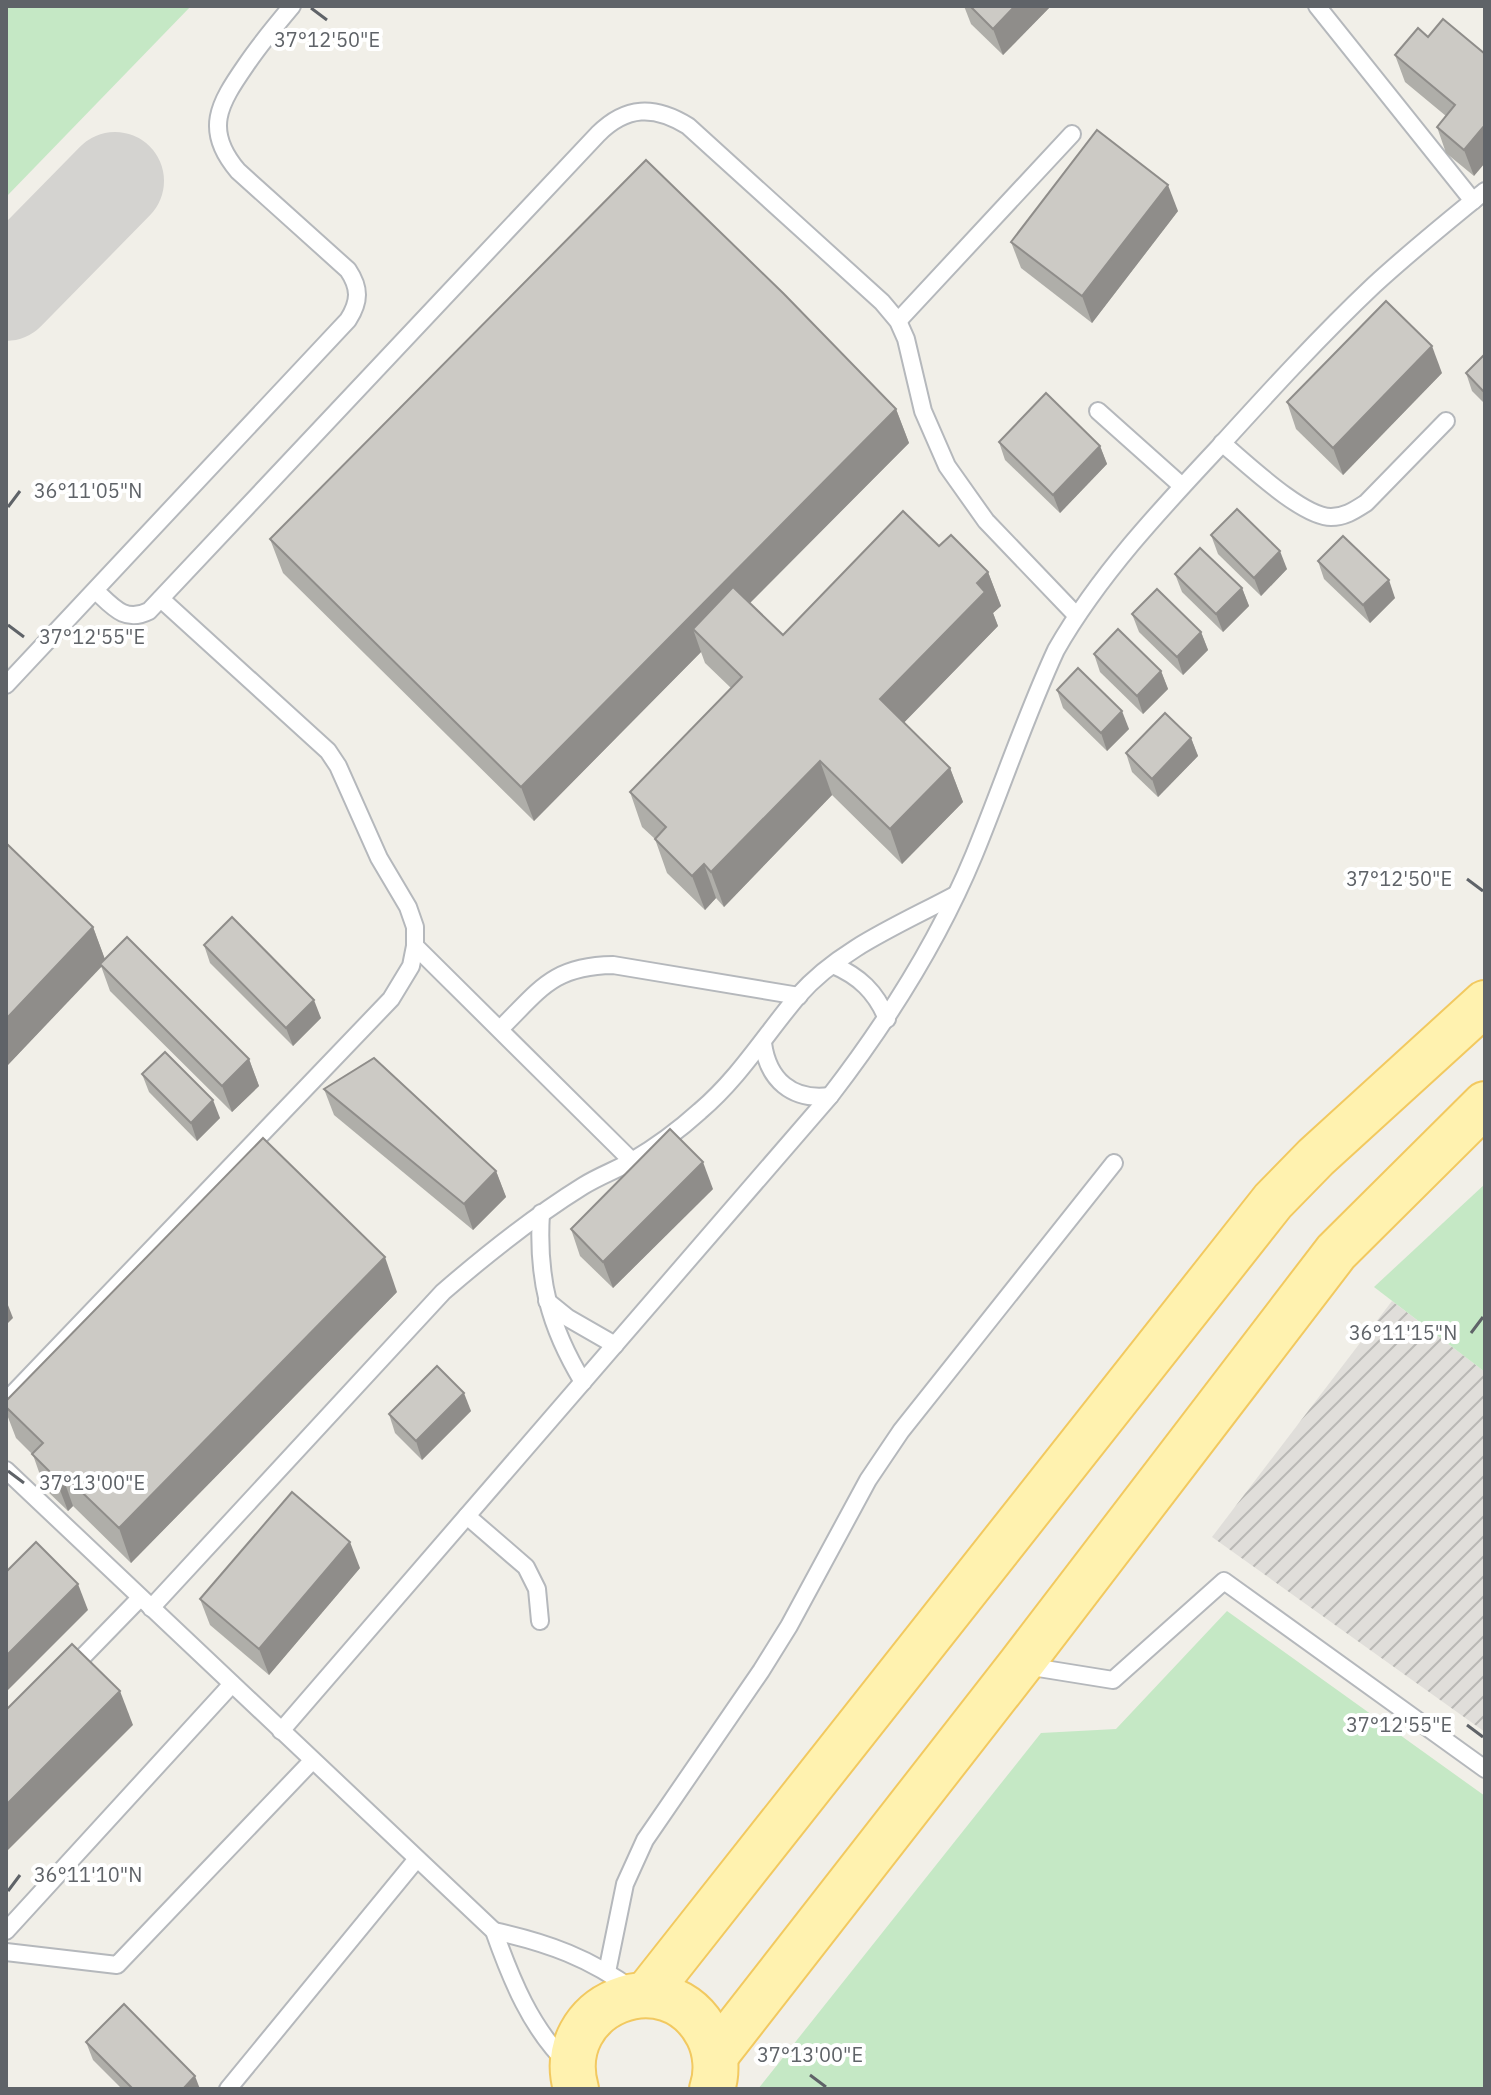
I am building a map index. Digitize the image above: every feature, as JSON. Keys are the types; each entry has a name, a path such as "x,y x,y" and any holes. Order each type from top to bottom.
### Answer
{"main road":[{"path":"574,2083 577,2041 591,2018 631,1987 1273,1201 1316,1157 1485,1003"},
{"path":"713,2072 1336,1252 1485,1104"},
{"path":"631,1987 670,2000 692,2013 707,2032 713,2072"}],"lane":[{"path":"6,685 356,308 358,294 348,270 238,171 226,157 219,141 217,123 220,105 262,42 292,6"},
{"path":"281,1731 830,1096 887,1019 974,855 1039,685 1076,615 1182,486 1222,443 1375,285 1479,196 1317,6"},
{"path":"96,591 120,613 129,617 149,611 598,134 610,123 641,111 658,112 688,126 882,302 898,321 909,348 923,411 947,466 986,521 1076,615"},
{"path":"898,321 1072,134"},
{"path":"1098,411 1182,486"},
{"path":"1222,443 1300,506 1315,515 1333,518 1351,513 1366,503 1446,421"},
{"path":"6,1401 391,999 411,966 415,946 415,927 408,907 379,858 348,786 328,751 161,599"},
{"path":"58,1683 145,1603 443,1292 541,1213 632,1161 702,1110 734,1079 799,996 833,965 866,942 955,895"},
{"path":"415,946 632,1161"},
{"path":"500,1029 555,976 593,965 613,965 799,996"},
{"path":"833,965 860,980 871,991 887,1019"},
{"path":"763,1043 770,1070 789,1090 816,1098 830,1096"},
{"path":"631,1987 625,1884 645,1840 789,1626 868,1480 901,1431 1114,1163"},
{"path":"541,1213 541,1272 547,1301 555,1330 583,1382"},
{"path":"547,1301 568,1318 615,1345"},
{"path":"6,1470 494,1931 509,1972 534,2022 574,2083"},
{"path":"467,1516 526,1567 537,1589 540,1621"},
{"path":"1020,1665 1113,1680 1224,1581 1485,1769"},
{"path":"6,1931 232,1684"},
{"path":"6,1952 117,1965 312,1761"},
{"path":"228,2089 416,1860"},
{"path":"494,1931 559,1948 631,1987"}],"shaded area":[{"path":"1392,1301 1485,1372 1485,1732 1212,1537"}],"green space":[{"path":"6,6 191,6 6,197"},
{"path":"1485,1184 1485,1372 1374,1287"},
{"path":"1227,1611 1485,1796 1485,2089 758,2089 1041,1733 1116,1729"}],"building":[{"path":"970,6 1015,6 993,29"},
{"path":"1443,19 1485,54 1485,125 1464,150 1437,127 1455,105 1395,55 1418,28 1428,37"},
{"path":"1097,130 1168,185 1082,296 1011,242"},
{"path":"646,160 784,294 896,409 521,787 270,539"},
{"path":"1386,301 1432,346 1333,448 1287,402"},
{"path":"1485,354 1485,393 1466,373"},
{"path":"1046,393 1100,446 1053,495 999,442"},
{"path":"1237,509 1280,551 1254,578 1211,535"},
{"path":"903,511 939,546 951,535 988,572 977,583 985,592 880,699 950,768 890,829 820,761 711,872 704,864 692,876 655,839 666,827 630,792 742,677 693,629 733,587 783,635"},
{"path":"1343,536 1389,580 1363,605 1318,561"},
{"path":"1200,548 1242,588 1216,614 1175,574"},
{"path":"1157,589 1201,632 1177,657 1132,614"},
{"path":"1118,629 1161,671 1137,696 1094,654"},
{"path":"1078,668 1122,711 1101,733 1057,690"},
{"path":"1165,713 1191,738 1152,779 1126,753"},
{"path":"6,843 93,927 6,1019"},
{"path":"232,917 314,1000 286,1028 204,945"},
{"path":"127,937 249,1059 222,1086 100,964"},
{"path":"165,1052 213,1100 191,1123 142,1074"},
{"path":"374,1058 496,1171 464,1204 324,1089"},
{"path":"670,1129 703,1162 603,1262 571,1229"},
{"path":"263,1138 385,1257 119,1528 61,1472 55,1477 32,1454 43,1443 6,1407 6,1401"},
{"path":"437,1366 464,1393 416,1441 389,1414"},
{"path":"292,1492 350,1542 259,1649 200,1599"},
{"path":"36,1542 78,1584 6,1656 6,1572"},
{"path":"72,1644 120,1691 6,1805 6,1710"},
{"path":"124,2004 195,2076 183,2089 133,2089 86,2042"}],"taxiway":[{"path":"6,292 115,181"}]}
